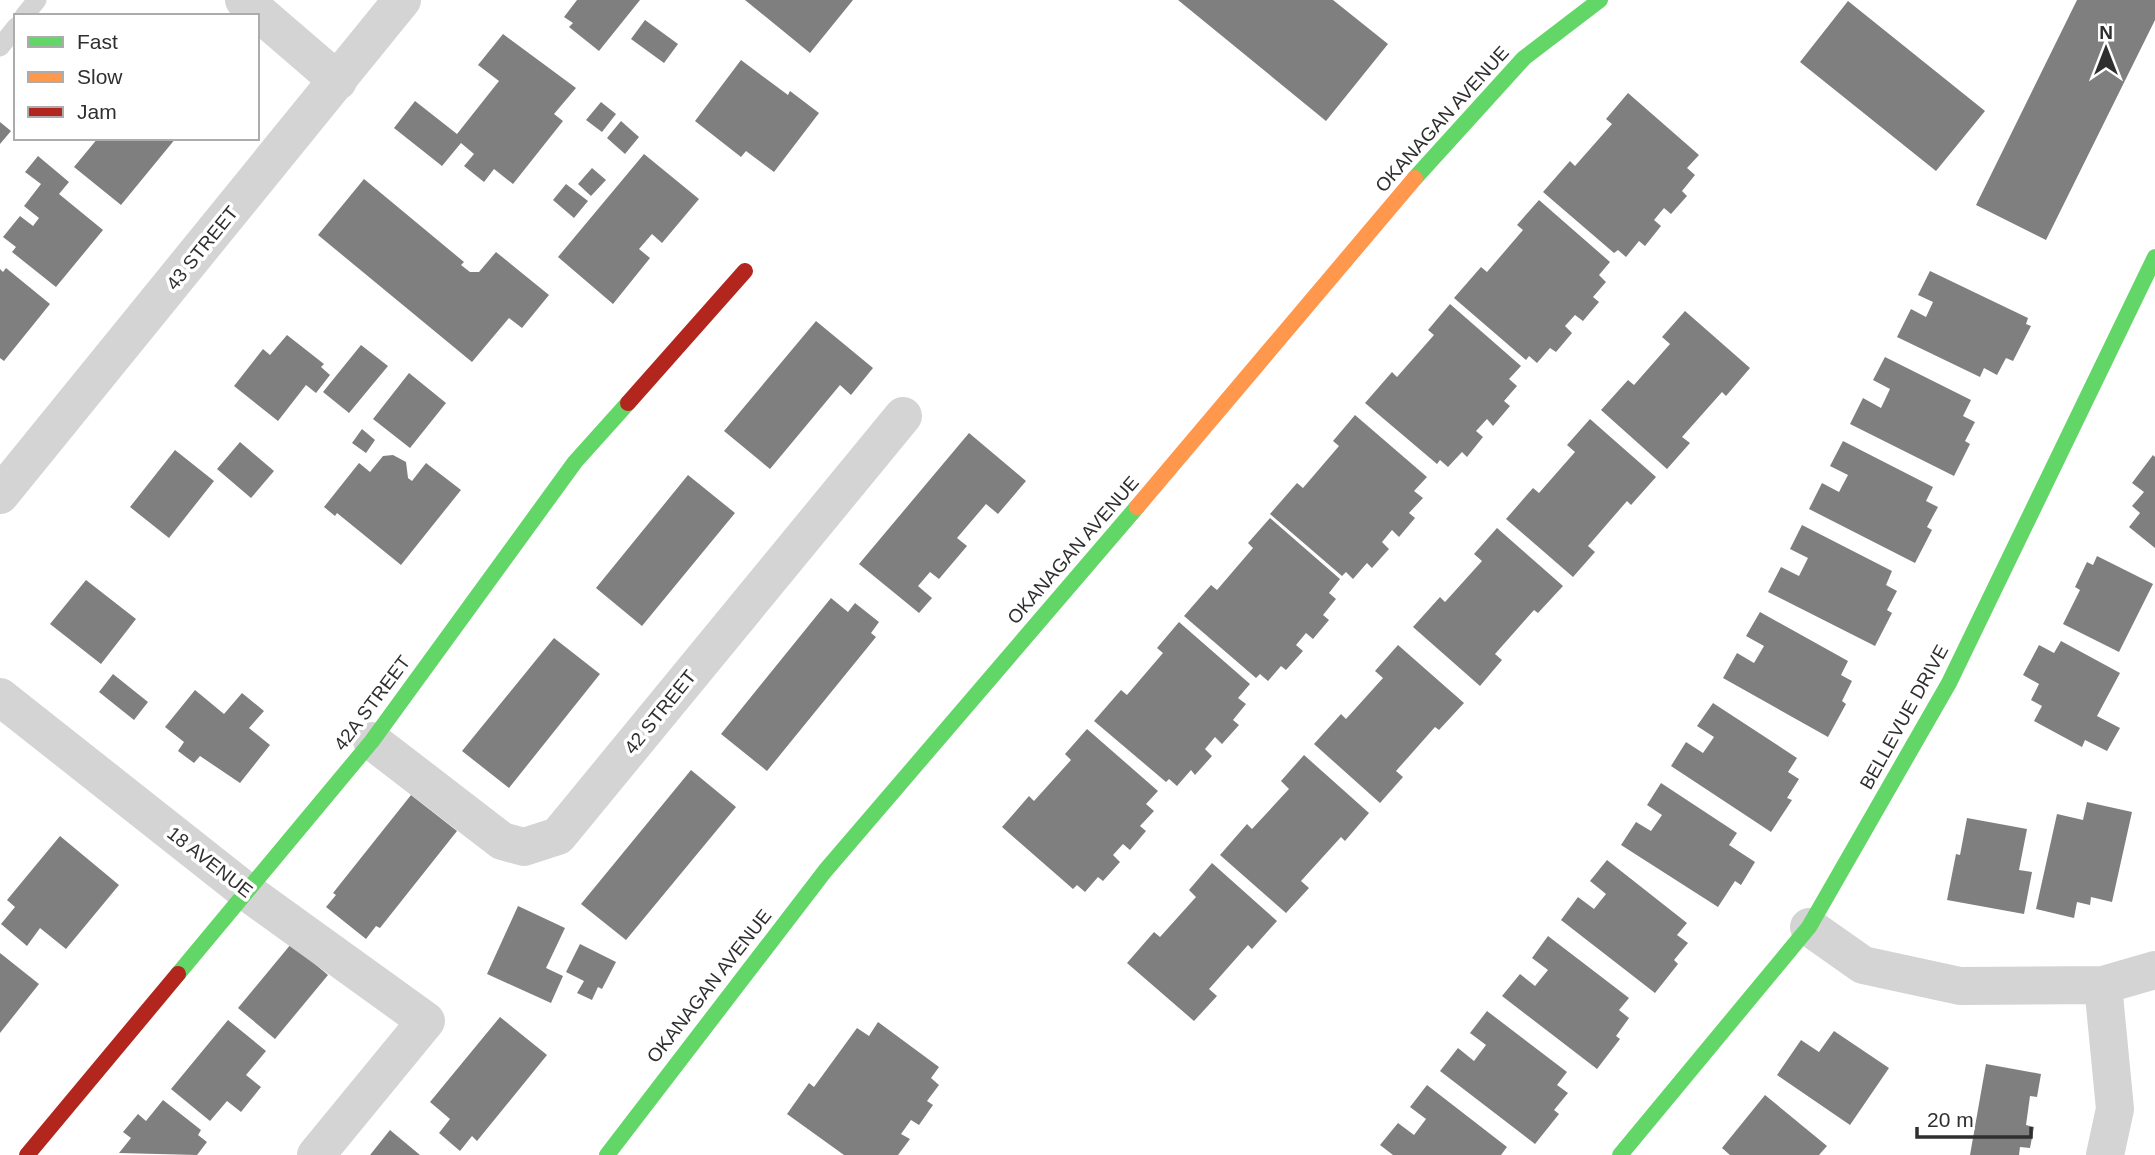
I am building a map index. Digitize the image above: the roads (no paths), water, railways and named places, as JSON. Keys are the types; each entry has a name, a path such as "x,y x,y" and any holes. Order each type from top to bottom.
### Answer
{"street":[{"path":"244,0 338,81"},
{"name":"43 STREET","path":"0,495 402,0"},
{"name":"OKANAGAN AVENUE","path":"607,1155 825,871 1426,164 1524,58 1600,0"},
{"name":"BELLEVUE DRIVE","path":"1620,1155 1809,926 1950,683 2155,257"},
{"name":"42A STREET","path":"27,1155 372,741 575,462 745,271"},
{"name":"42 STREET","path":"372,741 502,841 524,846 558,836 903,416"},
{"name":"18 AVENUE","path":"0,697 247,892 426,1021 316,1155"},
{"path":"1809,926 1863,965 1961,986 2102,985 2155,970"},
{"path":"2102,985 2115,1109 2105,1155"}],"lane":[{"path":"26,14 37,0"},
{"path":"0,47 14,30"}]}
